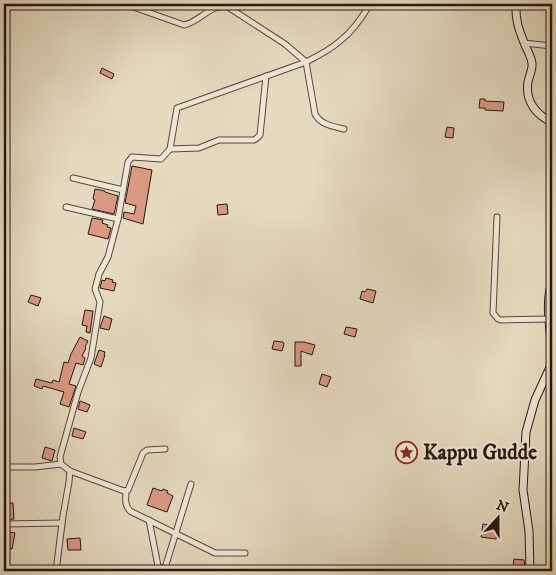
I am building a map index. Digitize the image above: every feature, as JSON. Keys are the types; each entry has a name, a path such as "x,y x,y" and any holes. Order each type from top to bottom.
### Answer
{"street":[{"path":"125,4 184,25 190,24 216,6 228,6 285,44 306,62 315,114 318,120 344,129"},
{"path":"126,491 70,471 61,464 60,458 78,392 90,358 100,302 96,289 98,274 108,257 118,219 128,162 132,157 161,159 170,149 177,108 306,62 322,54 342,40 364,15 370,4"},
{"path":"516,4 515,16 533,65 528,83 528,95 533,108 552,122"},
{"path":"524,43 552,46"},
{"path":"170,149 199,148 219,140 254,140 258,138 260,135 266,76"},
{"path":"73,178 123,190"},
{"path":"66,207 118,219"},
{"path":"497,217 493,313 501,320 550,314"},
{"path":"552,284 550,289 552,347"},
{"path":"530,571 530,531 523,490 526,432 536,400 552,363"},
{"path":"165,449 147,450 143,453 126,491 126,507 130,511 215,553 245,553"},
{"path":"4,467 35,467 61,464"},
{"path":"56,571 70,471"},
{"path":"164,571 191,484"},
{"path":"149,520 159,571"},
{"path":"4,524 62,523"}],"building":[{"path":"102,68 114,74 112,79 100,73"},
{"path":"480,99 504,102 503,111 479,108"},
{"path":"447,127 454,128 453,138 445,137"},
{"path":"132,166 152,170 143,224 123,218 124,212 134,214 136,206 125,203"},
{"path":"95,189 118,196 114,214 92,209 95,200 93,199"},
{"path":"227,204 228,214 218,215 217,205"},
{"path":"92,218 103,220 102,223 111,228 108,239 88,234"},
{"path":"106,278 116,283 114,291 100,288 102,280 105,281"},
{"path":"367,289 376,291 373,303 360,299 362,291 365,292"},
{"path":"31,295 41,298 38,306 28,302"},
{"path":"85,310 93,311 90,333 86,332 87,326 82,325"},
{"path":"104,316 112,319 109,330 100,328"},
{"path":"346,327 357,329 355,337 344,334"},
{"path":"80,337 88,341 82,356 85,358 83,365 76,363 69,384 76,386 69,407 60,404 64,392 43,386 42,389 34,386 36,379 52,383 53,380 59,382 64,362 68,363"},
{"path":"274,341 283,342 282,351 272,349"},
{"path":"295,342 315,345 312,355 301,351 301,366 295,366"},
{"path":"99,350 105,352 101,367 94,364"},
{"path":"322,374 331,377 327,387 319,384"},
{"path":"80,401 90,405 87,412 78,409"},
{"path":"74,428 86,432 83,439 72,436"},
{"path":"45,447 55,450 52,461 42,458"},
{"path":"153,488 168,491 167,493 173,496 167,512 147,505"},
{"path":"4,503 13,503 14,519 4,520"},
{"path":"483,524 498,526 496,539 481,537"},
{"path":"5,531 15,533 12,549 4,548"},
{"path":"80,538 81,550 68,550 67,539"},
{"path":"514,559 524,560 525,568 513,567"}],"place":[{"name":"Kappu Gudde","path":"407,452"}]}
